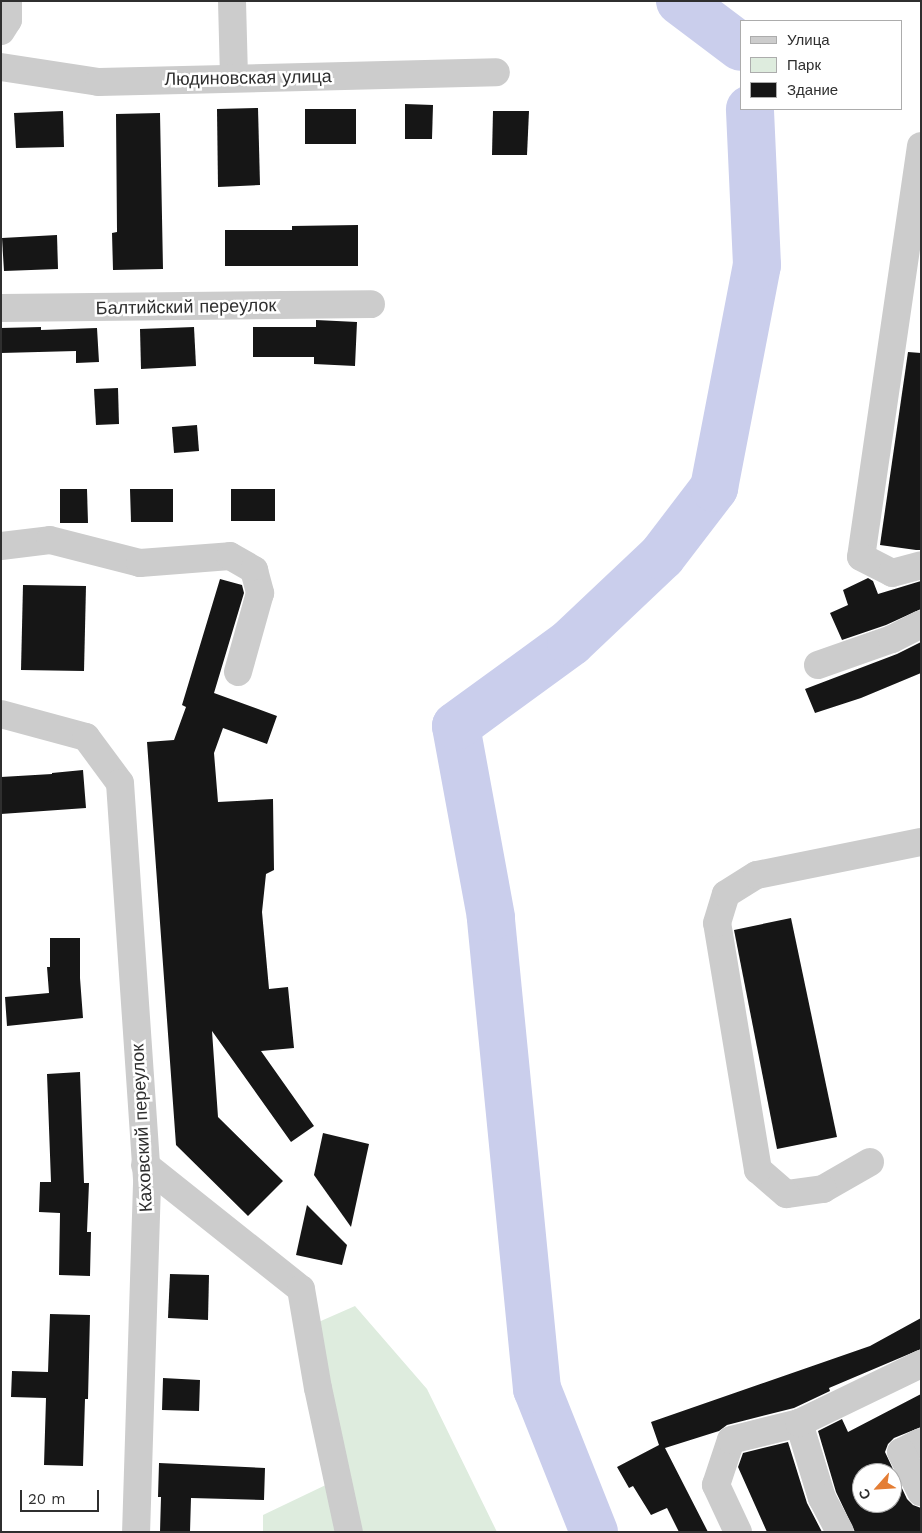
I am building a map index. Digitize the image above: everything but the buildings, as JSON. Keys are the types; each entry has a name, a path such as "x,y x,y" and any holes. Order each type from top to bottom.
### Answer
{"street":[{"path":"1,31 8,20 8,1"},
{"path":"232,1 234,78"},
{"name":"Людиновская улица","path":"1,67 99,82 496,72"},
{"path":"921,146 861,557 892,573 921,565"},
{"name":"Балтийский переулок","path":"1,308 371,304"},
{"path":"1,546 50,540 140,562 230,556 254,570 260,593 238,672"},
{"path":"818,664 892,639 921,624"},
{"name":"Каховский переулок","path":"1,714 86,737 120,783 147,1184 136,1532"},
{"path":"870,1162 823,1188 786,1194 758,1170 717,923 726,894 757,874 921,842"},
{"path":"146,1165 301,1289 318,1388 349,1532"},
{"path":"738,1532 716,1485 731,1440 799,1423 921,1364"},
{"path":"799,1423 822,1498 840,1532"},
{"path":"921,1442 901,1452 921,1492"}],"green space":[{"path":"355,1306 427,1389 497,1532 263,1532 263,1515 332,1482 314,1324"}],"waterway":[{"path":"680,1 740,46"},
{"path":"594,1532 537,1389 491,917 456,726 571,642 662,556 714,488 757,265 750,110"}]}
